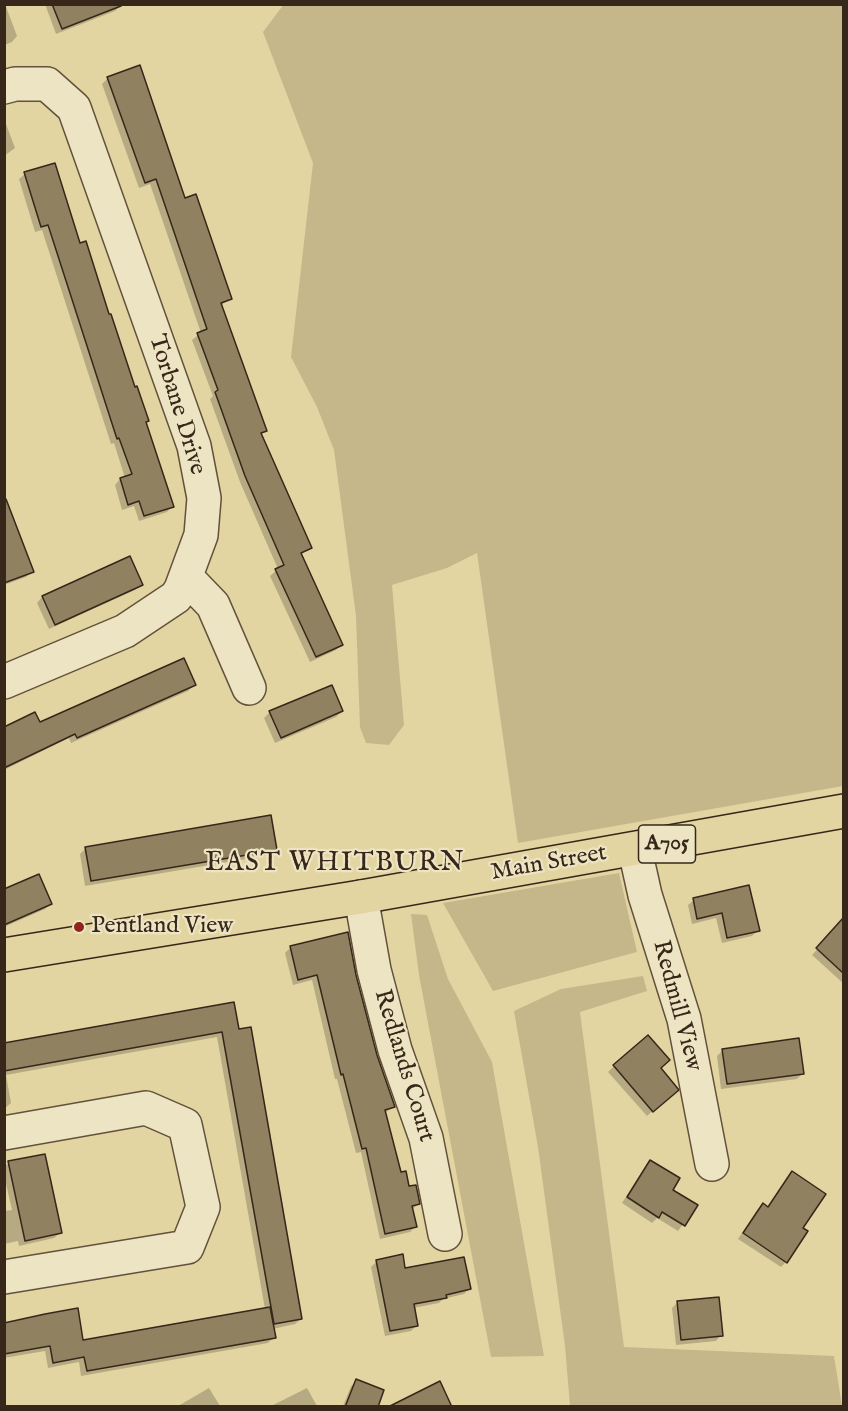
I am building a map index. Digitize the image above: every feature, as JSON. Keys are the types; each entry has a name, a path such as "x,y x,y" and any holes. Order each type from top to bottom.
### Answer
{"main road":[{"name":"Main Street","path":"4,955 370,896 843,811"}],"street":[{"name":"Torbane Drive","path":"4,87 15,84 47,84 74,108 194,446 204,498 201,535 176,597 125,631 4,682"},
{"path":"186,577 213,605 249,688"},
{"name":"Redmill View","path":"635,850 645,895 684,1019 712,1164"},
{"name":"Redlands Court","path":"370,896 374,970 392,1038 426,1138 445,1234"},
{"path":"4,1133 146,1108 185,1125 203,1207 187,1247 4,1277"}],"shaded area":[{"path":"284,4 843,5 843,786 518,843 477,553 447,568 392,585 404,725 389,745 366,743 360,727 356,616 334,450 317,407 291,357 313,163 263,32"},
{"path":"619,873 637,952 493,991 443,903"},
{"path":"411,914 427,915 448,979 492,1062 544,1356 491,1357 419,975"},
{"path":"643,976 647,991 580,1012 624,1347 834,1356 842,1406 570,1406 565,1346 538,1147 514,1011 561,989"}],"building":[{"path":"52,4 121,4 121,6 62,29"},
{"path":"140,65 185,198 196,194 232,299 221,303 267,431 261,433 312,548 301,553 343,645 316,657 275,569 284,565 245,476 215,392 218,390 197,333 207,329 156,179 145,183 107,77"},
{"path":"55,163 80,243 86,241 109,314 111,314 135,387 137,386 149,421 146,422 174,507 144,516 139,501 128,505 120,478 132,474 119,438 117,439 48,225 41,227 24,172"},
{"path":"4,499 6,499 34,572 4,583"},
{"path":"130,556 143,585 55,625 42,596"},
{"path":"184,658 196,685 77,738 75,734 4,768 4,727 35,712 40,722"},
{"path":"332,685 343,711 281,738 269,711"},
{"path":"271,815 277,850 91,881 85,847"},
{"path":"39,874 52,904 4,925 4,889"},
{"path":"749,885 760,931 727,938 722,913 697,919 693,898"},
{"path":"843,918 843,973 816,948"},
{"path":"348,932 356,975 377,1055 395,1107 385,1110 401,1172 406,1171 409,1186 416,1185 420,1204 412,1206 417,1227 385,1234 366,1148 362,1149 343,1074 341,1075 317,975 298,980 290,946"},
{"path":"234,1002 239,1029 251,1027 302,1319 274,1324 222,1032 4,1071 4,1043"},
{"path":"648,1035 670,1060 661,1068 679,1090 653,1112 613,1065"},
{"path":"799,1038 804,1074 727,1084 722,1049"},
{"path":"45,1154 62,1233 25,1241 8,1161"},
{"path":"650,1160 680,1178 673,1190 698,1205 685,1226 662,1212 659,1218 627,1197"},
{"path":"792,1171 826,1194 803,1228 808,1231 787,1263 743,1233 763,1203 768,1207"},
{"path":"403,1254 405,1268 464,1257 471,1289 446,1295 447,1298 414,1304 418,1326 390,1331 376,1260"},
{"path":"719,1297 723,1336 681,1340 677,1301"},
{"path":"270,1307 276,1338 87,1371 84,1357 53,1363 50,1346 4,1354 4,1323 78,1308 83,1340"},
{"path":"356,1379 384,1390 378,1407 345,1407"},
{"path":"440,1381 452,1407 388,1407"}],"place":[{"name":"Pentland View","path":"79,927"}],"district":[{"name":"EAST WHITBURN","path":"335,864"}]}
